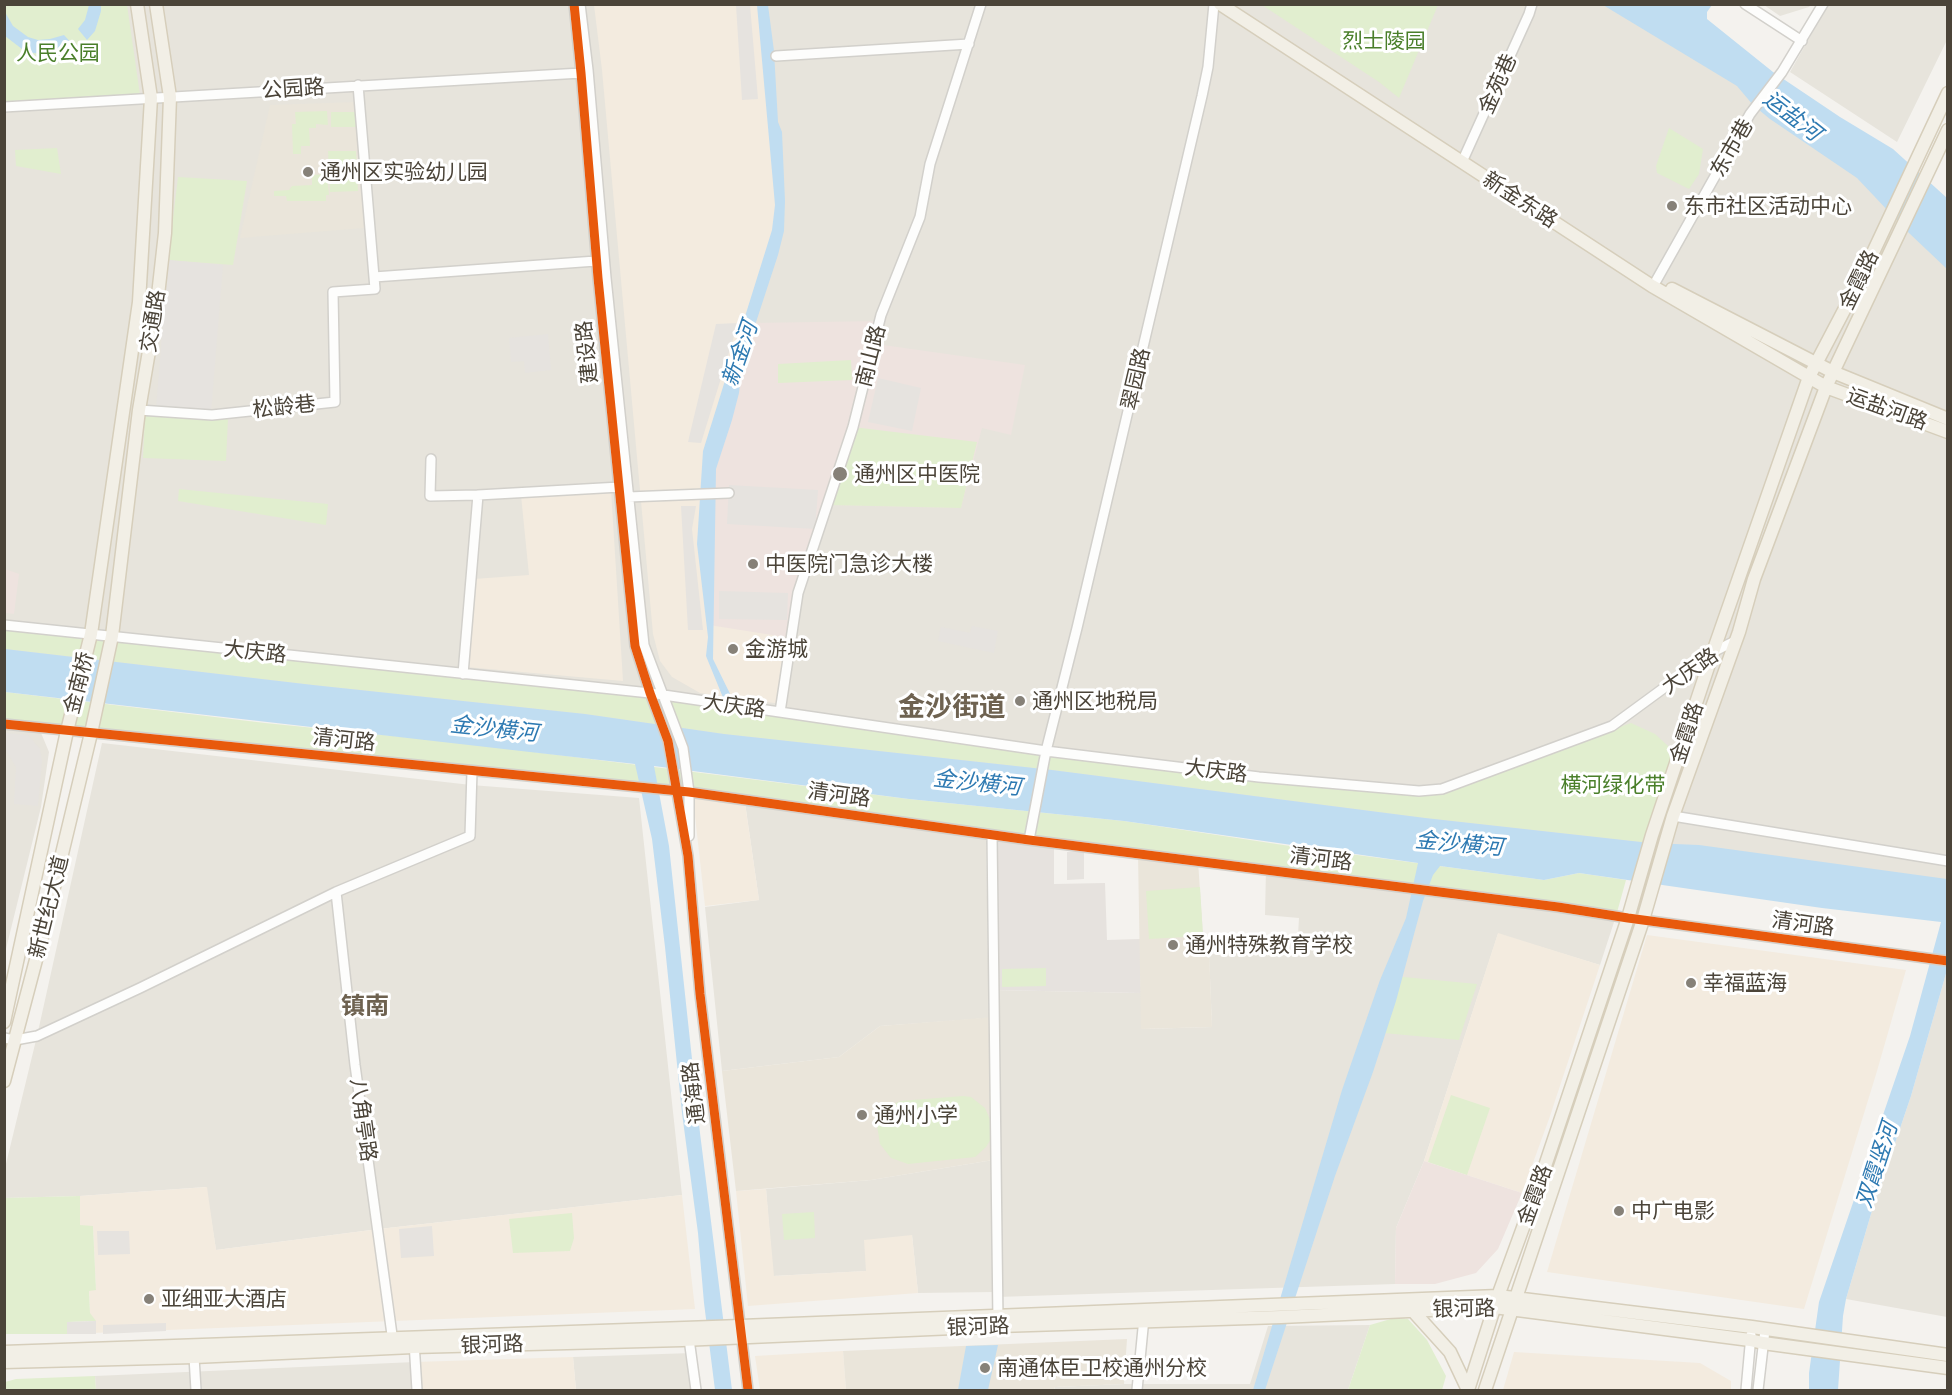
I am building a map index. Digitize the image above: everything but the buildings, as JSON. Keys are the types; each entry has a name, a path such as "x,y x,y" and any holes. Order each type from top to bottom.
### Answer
{"main road":[{"name":"交通路","path":"90,634 140,302 151,98 137,4"},
{"name":"交通路","path":"112,636 165,233 170,97 156,4"},
{"name":"新金东路","path":"1220,4 1656,281 1833,372"},
{"name":"新金东路","path":"1229,4 1652,286 1826,387"},
{"name":"金霞路","path":"1468,1390 1628,918 1652,835 1713,652 1809,377 1862,276 1947,93"},
{"name":"金霞路","path":"1485,1390 1643,920 1673,816 1736,641 1754,579 1826,387 1947,130"},
{"name":"运盐河路","path":"1833,372 1947,419"},
{"name":"运盐河路","path":"1826,387 1947,432"},
{"name":"金南桥","path":"67,731 90,634"},
{"name":"金南桥","path":"91,733 112,636"},
{"name":"新世纪大道","path":"4,1022 67,731"},
{"name":"新世纪大道","path":"4,1081 10,1039 91,733"},
{"name":"银河路","path":"1144,1315 1413,1311 1496,1302"},
{"name":"银河路","path":"4,1362 194,1357 414,1342 684,1335 998,1320 1496,1302 1757,1335 1804,1335 1947,1355"},
{"path":"1413,1311 1450,1352 1468,1390"},
{"name":"银河路","path":"1757,1335 1802,1348 1947,1368"},
{"name":"银河路","path":"4,1352 393,1343"}],"street":[{"name":"建设路","path":"574,4 596,261 635,646 668,741 676,791"},
{"name":"建设路","path":"580,4 644,645 673,718 682,748 690,792"},
{"name":"南山路","path":"780,712 798,593 853,427 880,315 920,216 930,164 981,4"},
{"name":"翠园路","path":"1029,840 1046,751 1202,96 1208,67 1214,4"},
{"name":"金苑巷","path":"1464,159 1532,4"},
{"path":"1745,4 1802,41"},
{"name":"东市巷","path":"1656,281 1754,109 1782,72 1823,4"},
{"path":"776,56 969,44"},
{"name":"公园路","path":"4,107 581,73"},
{"path":"358,85 374,277 596,261"},
{"name":"松龄巷","path":"140,410 212,415 335,402 333,292 375,289 374,277"},
{"path":"431,459 430,496 620,487"},
{"path":"628,497 724,494"},
{"path":"463,674 478,495"},
{"path":"4,625 90,634"},
{"name":"大庆路","path":"90,634 650,693 1046,751 1259,777 1419,791 1442,789 1612,726 1713,652 1736,641"},
{"path":"4,724 67,731"},
{"name":"清河路","path":"67,731 690,792 1029,840 1558,907 1947,961"},
{"path":"10,1039 36,1036 336,892 470,836 472,771"},
{"name":"通海路","path":"676,791 688,856 700,994 748,1390"},
{"name":"通海路","path":"688,856 690,792"},
{"path":"1673,816 1947,861"},
{"path":"992,835 998,1320"},
{"name":"八角亭路","path":"336,892 355,1065 393,1343"},
{"path":"1137,1390 1144,1315"},
{"path":"684,1335 696,1390"},
{"path":"1746,1390 1757,1335"},
{"path":"1757,1335 1758,1390"},
{"path":"414,1342 417,1390"},
{"path":"194,1357 196,1390"}],"shaded area":[{"path":"5,5 1647,5 1947,228 1947,906 5,680"},
{"name":"金游城","path":"594,5 762,5 781,209 730,380 791,638 782,704 700,693 672,677 660,661 653,634 602,70"},
{"path":"736,5 750,5 758,99 742,100"},
{"path":"1764,5 1811,5 1780,16"},
{"path":"1828,5 1947,5 1947,40 1897,142 1790,72"},
{"name":"通州区实验幼儿园","path":"357,102 365,228 240,238 270,105"},
{"path":"168,260 223,265 211,413 156,409"},
{"name":"通州区中医院","path":"881,321 876,344 1025,365 1011,435 982,428 961,508 827,505 798,593 791,638 709,625 713,443 750,323"},
{"path":"738,323 701,443 688,442 716,324"},
{"path":"548,334 551,370 525,373 524,361 511,362 509,338"},
{"path":"878,378 921,388 912,431 868,422"},
{"path":"729,485 818,490 815,529 727,524"},
{"path":"611,490 623,681 466,667 474,579 529,575 521,495"},
{"path":"681,506 696,506 692,529 703,630 688,630"},
{"path":"5,569 19,574 14,614 5,613"},
{"path":"719,591 788,593 787,620 719,619"},
{"path":"972,626 998,631 994,653 938,641 941,627 970,633"},
{"path":"5,724 39,728 49,752 41,807 5,953"},
{"path":"5,733 28,735 40,749 42,760 38,806 14,804 16,767 5,749"},
{"path":"102,743 471,785 639,798 682,1195 216,1250 206,1187 80,1196 4,1198 5,1168 37,1036"},
{"path":"693,798 745,803 759,900 705,906"},
{"path":"745,803 986,839 989,1018 880,1026 839,1057 722,1071 705,907 759,900"},
{"path":"992,835 1054,844 1054,884 1105,883 1107,940 1140,939 1141,993 994,990"},
{"path":"1084,851 1084,879 1067,880 1067,852"},
{"name":"通州特殊教育学校","path":"1138,854 1198,861 1203,935 1209,950 1212,1027 1141,1029"},
{"path":"1266,870 1616,916 1600,965 1498,934 1424,1161 1396,1228 1395,1284 997,1297 994,990 1141,993 1142,1029 1212,1027 1209,954 1297,952 1299,918 1265,915"},
{"path":"1498,933 1600,965 1522,1193 1424,1161"},
{"path":"1647,935 1906,970 1804,1309 1547,1272"},
{"path":"1947,970 1947,1317 1846,1299 1871,1214 1911,1096"},
{"name":"通州小学","path":"994,1017 993,1160 871,1180 736,1191 722,1071 839,1057 880,1026"},
{"path":"993,1160 994,1292 918,1293 912,1235 867,1271 773,1276 766,1189 871,1180"},
{"path":"1424,1161 1522,1193 1498,1249 1476,1273 1435,1284 1395,1284 1396,1228"},
{"path":"207,1187 216,1250 682,1195 695,1309 67,1334 95,1321 90,1314 89,1290 96,1290 93,1226 80,1226 80,1196"},
{"path":"766,1189 774,1276 866,1271 864,1240 912,1235 918,1293 748,1306 736,1191"},
{"path":"432,1226 434,1256 401,1258 399,1229"},
{"path":"97,1231 129,1231 130,1254 98,1255"},
{"path":"96,1321 96,1334 67,1334 67,1322"},
{"path":"166,1323 166,1331 103,1334 103,1325"},
{"path":"1370,1325 1348,1390 1054,1390 1055,1387 1124,1384 1250,1384 1268,1326"},
{"name":"南通体臣卫校通州分校","path":"1127,1339 1124,1384 1055,1387 1054,1390 846,1390 843,1351"},
{"path":"843,1351 846,1390 760,1390 755,1356"},
{"path":"1514,1352 1700,1363 1731,1381 1731,1390 1503,1390"},
{"path":"692,1353 696,1390 576,1390 573,1357"},
{"path":"573,1357 576,1390 417,1390 415,1362"},
{"path":"415,1362 417,1390 96,1390 95,1376"}],"green space":[{"name":"人民公园","path":"5,5 127,5 140,95 5,105"},
{"name":"烈士陵园","path":"1262,5 1438,5 1399,98 1379,82"},
{"path":"327,111 328,125 316,124 316,128 309,128 310,146 301,146 301,154 293,154 292,124 296,124 295,112"},
{"path":"331,112 357,112 358,127 331,127"},
{"path":"1669,128 1703,149 1699,174 1689,189 1657,173 1656,166"},
{"path":"57,148 61,174 16,166 15,150"},
{"path":"328,151 356,151 358,191 330,192"},
{"path":"327,174 329,195 326,195 326,201 287,201 286,196 274,196 274,191 289,190 292,186 312,185 312,175"},
{"path":"178,177 247,181 233,265 168,260"},
{"path":"851,360 852,380 778,383 778,364"},
{"path":"145,415 228,419 226,461 143,458"},
{"path":"853,427 977,442 961,508 827,505"},
{"path":"179,489 328,504 326,525 178,501"},
{"name":"横河绿化带","path":"5,624 650,693 1046,751 1443,791 1631,723 1655,734 1680,757 1650,843 1425,818 1052,770 724,734 585,714 5,649"},
{"path":"5,692 265,723 463,743 909,799 1124,821 1544,880 1579,873 1626,880 1616,916 690,792 5,724"},
{"path":"1200,887 1203,936 1149,939 1146,891"},
{"path":"1046,968 1046,986 1002,987 1002,969"},
{"path":"1393,976 1477,984 1459,1040 1373,1032"},
{"path":"1451,1095 1490,1108 1467,1175 1428,1162"},
{"path":"971,1097 985,1108 992,1124 991,1139 975,1157 908,1164 891,1158 880,1144 877,1125 880,1115 890,1106 900,1101"},
{"path":"80,1196 80,1225 93,1226 96,1290 89,1291 90,1313 96,1321 68,1322 67,1334 5,1334 4,1198"},
{"path":"814,1212 815,1238 784,1240 782,1214"},
{"path":"572,1213 574,1238 570,1251 513,1253 509,1219"},
{"path":"1394,1318 1408,1319 1427,1340 1446,1376 1442,1390 1348,1390 1370,1325"},
{"path":"95,1376 96,1390 5,1390 5,1382 16,1379"}],"water":[{"path":"89,5 101,5 101,11 95,31 87,40 78,29 85,20"},
{"name":"新金河","path":"757,5 768,5 774,51 778,122 782,132 785,201 784,231 778,255 742,365 739,393 716,469 713,659 734,702 724,700 706,656 708,637 697,544 703,451 772,230 775,205"},
{"name":"运盐河","path":"1603,5 1712,5 1707,12 1707,19 1773,72 1893,149 1947,198 1947,269 1857,178 1770,119 1753,105 1737,86"},
{"path":"5,12 13,26 28,37 38,40 64,35 75,47 51,54 32,53 22,49 5,36"},
{"path":"5,649 585,714 724,734 1052,770 1425,818 1650,843 1699,845 1947,879 1947,970 1911,1096 1871,1214 1846,1299 1838,1390 1809,1390 1809,1373 1819,1302 1910,1036 1941,922 1822,908 1579,873 1544,880 1440,866 1433,875 1423,901 1396,1001 1335,1176 1265,1390 1253,1390 1342,1090 1380,980 1406,918 1418,863 1124,821 909,799 654,766 669,846 700,1133 732,1390 715,1390 652,839 635,764 5,692"},
{"path":"998,1345 988,1390 958,1390 966,1346"}],"cycle path":[{"path":"574,4 598,278 635,646 668,741 688,856 700,994 748,1390"},
{"path":"4,724 689,792 1029,840 1558,907 1948,961"}],"place":[{"name":"通州区实验幼儿园","path":"308,172"},
{"name":"东市社区活动中心","path":"1672,206"},
{"name":"通州区中医院","path":"840,474"},
{"name":"中医院门急诊大楼","path":"753,564"},
{"name":"金游城","path":"733,649"},
{"name":"通州区地税局","path":"1020,701"},
{"name":"通州特殊教育学校","path":"1173,945"},
{"name":"幸福蓝海","path":"1691,983"},
{"name":"通州小学","path":"862,1115"},
{"name":"中广电影","path":"1619,1211"},
{"name":"亚细亚大酒店","path":"149,1299"},
{"name":"南通体臣卫校通州分校","path":"985,1368"}],"district":[{"name":"金沙街道","path":"952,707"},
{"name":"镇南","path":"365,1006"}],"water label":[{"name":"金沙横河","path":"494,729"},
{"name":"金沙横河","path":"977,783"},
{"name":"金沙横河","path":"1459,844"},
{"name":"双霞竖河","path":"1877,1165"}]}
